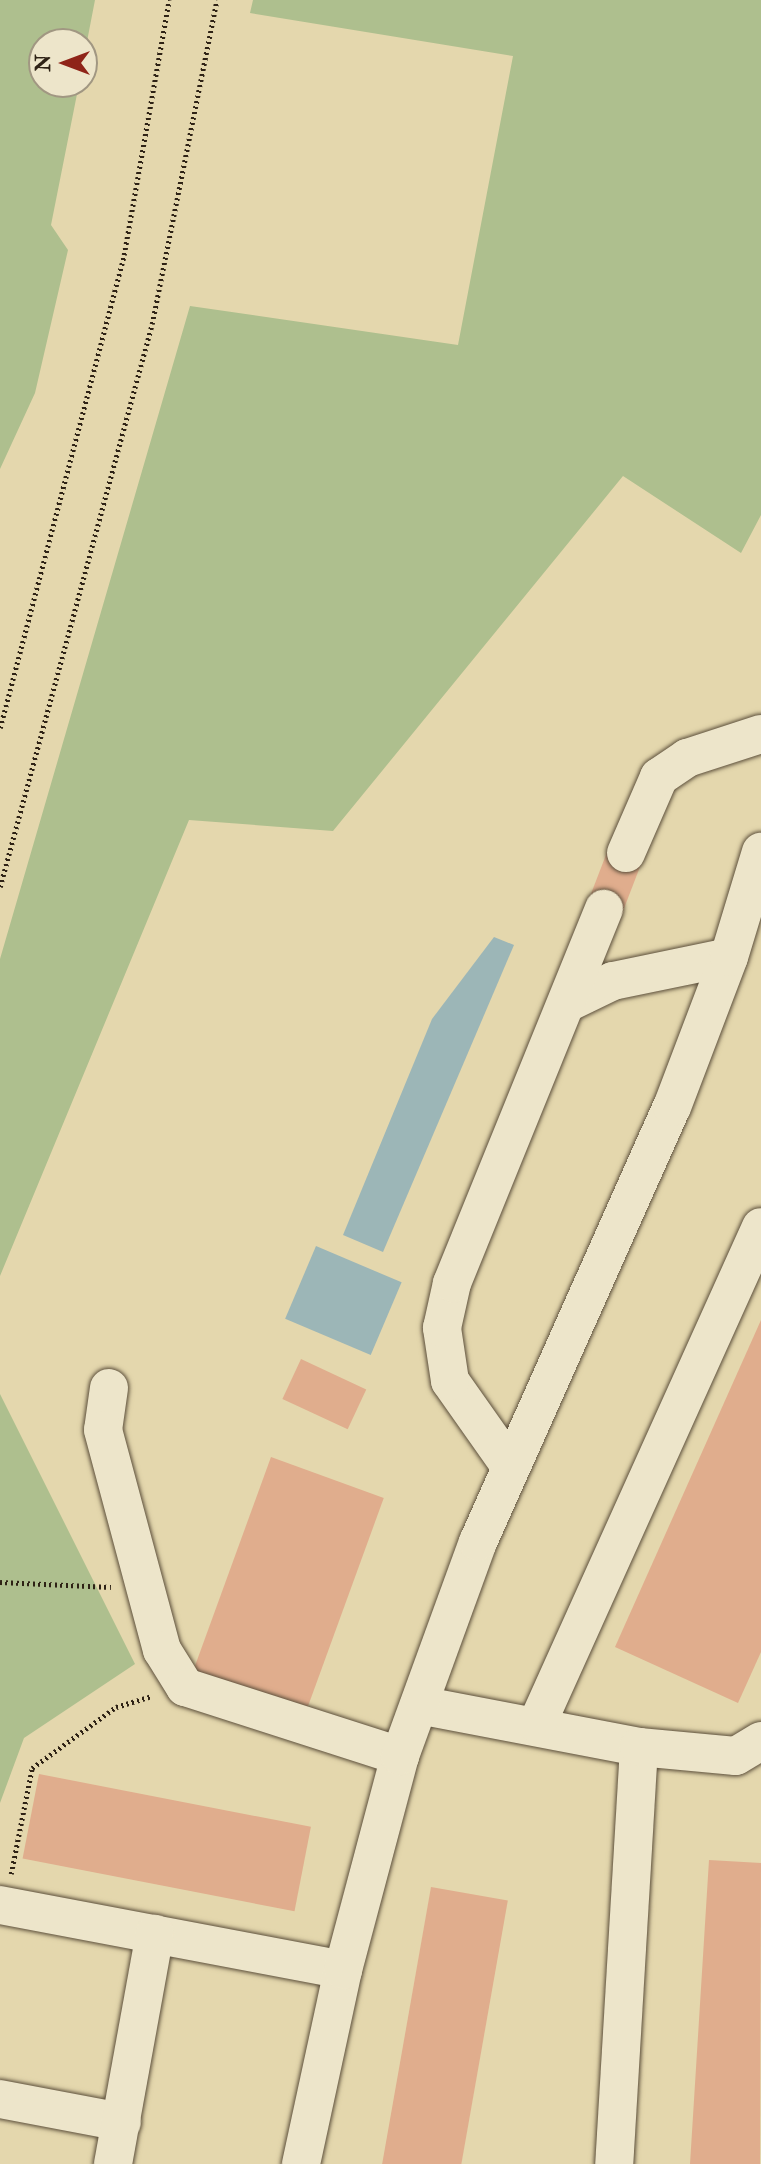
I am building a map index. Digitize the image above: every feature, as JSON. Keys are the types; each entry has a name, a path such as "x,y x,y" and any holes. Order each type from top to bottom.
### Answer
{"lane":[{"path":"626,853 659,777 687,758 761,734"},
{"path":"301,2164 343,1970 400,1756 509,1466 673,1107 729,957 761,852"},
{"path":"509,1466 450,1381 442,1328 452,1283 604,909"},
{"path":"567,1003 613,981 729,957"},
{"path":"537,1724 761,1227"},
{"path":"109,1388 103,1430 162,1650 185,1686 400,1756"},
{"path":"419,1705 537,1724 639,1747 736,1756 761,1741"},
{"path":"614,2164 639,1747"},
{"path":"2,1906 343,1970"},
{"path":"113,2164 155,1934"},
{"path":"0,2099 122,2122"}],"path":[{"path":"0,728 124,255 169,0"},
{"path":"0,887 152,324 217,0"},
{"path":"0,1582 146,1588"},
{"path":"2,1906 32,1768 116,1707 185,1686"}],"green space":[{"path":"0,0 95,0 90,28 28,28 28,98 76,98 51,225 68,250 35,393 0,469"},
{"path":"253,0 761,0 761,515 741,553 623,476 333,831 189,820 0,1276 0,959 190,306 458,345 513,56 250,13"},
{"path":"0,1394 135,1664 24,1738 0,1803"}],"water":[{"path":"494,937 514,945 383,1252 343,1235 432,1019"},
{"path":"316,1246 402,1282 371,1355 285,1319"}],"building":[{"path":"609,847 643,860 621,915 588,902"},
{"path":"761,1320 761,1652 738,1703 615,1647"},
{"path":"301,1359 366,1389 348,1429 282,1399"},
{"path":"271,1457 384,1498 305,1713 193,1672"},
{"path":"39,1774 311,1827 295,1911 23,1858"},
{"path":"709,1860 761,1863 760,2164 690,2164"},
{"path":"431,1887 508,1901 461,2164 382,2164"}]}
